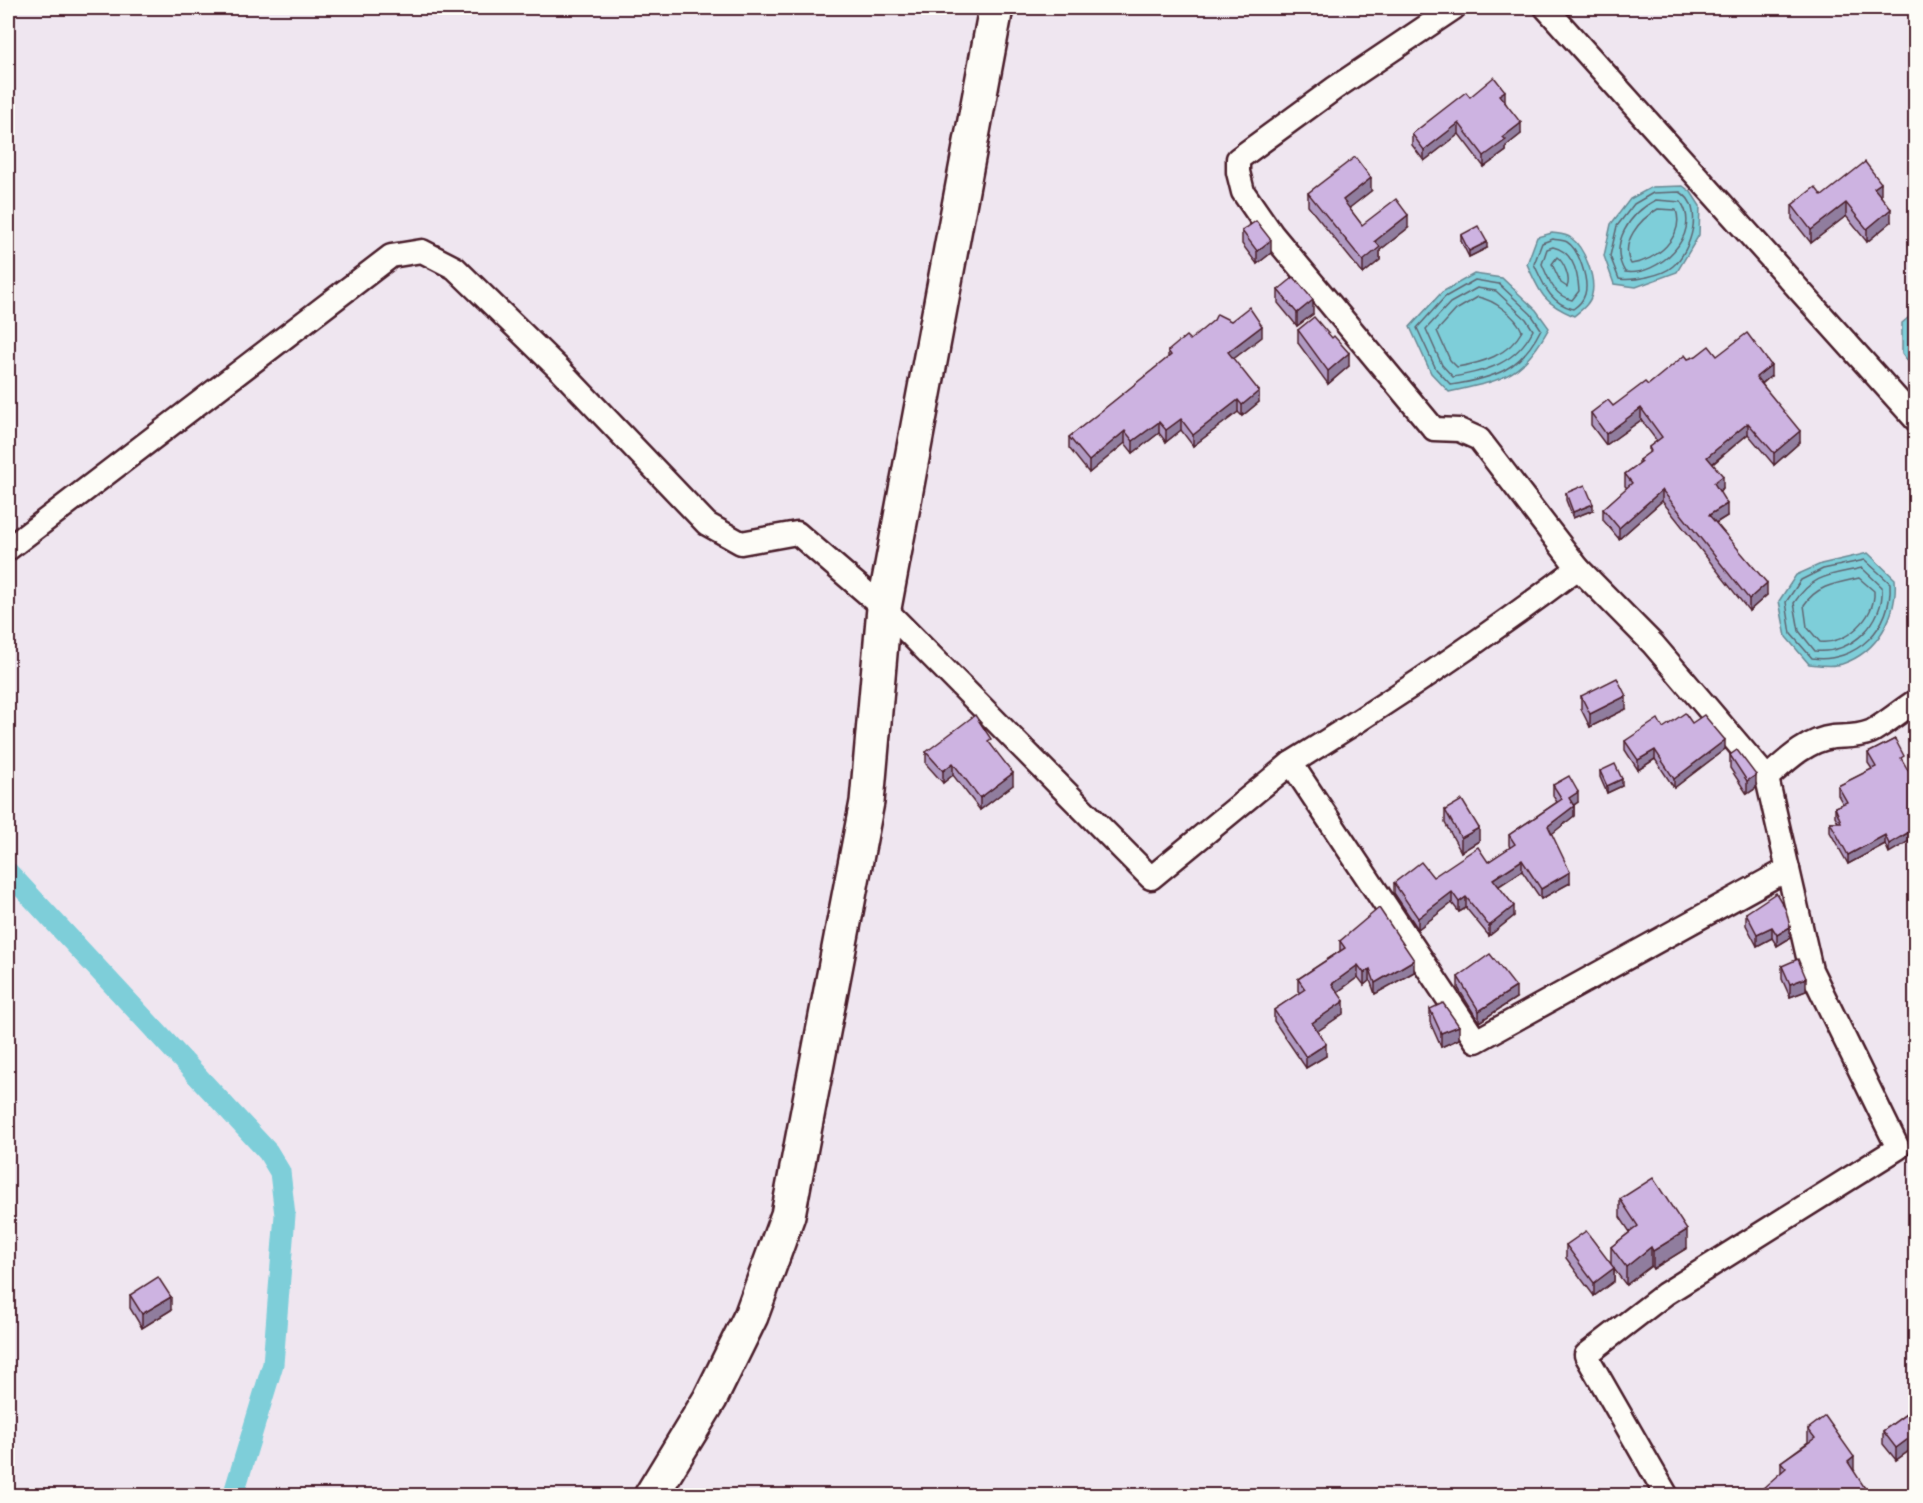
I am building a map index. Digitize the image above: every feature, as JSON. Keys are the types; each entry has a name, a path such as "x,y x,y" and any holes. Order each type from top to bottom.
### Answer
{"main road":[{"path":"651,1496 710,1399 746,1326 788,1215 867,802 884,608 996,8"}],"street":[{"path":"1454,8 1335,88 1238,159 1238,172 1243,192 1272,234 1434,429 1459,430 1479,439 1578,568 1653,644 1767,778 1812,970 1898,1148 1665,1294 1586,1355 1667,1496"},
{"path":"1545,8 1916,420"},
{"path":"8,549 391,256 422,251 455,268 560,370 707,524 741,543 797,533 884,608 1151,878 1291,763 1414,687 1485,638 1578,568"},
{"path":"1767,778 1790,757 1810,745 1831,737 1852,737 1871,732 1916,701"},
{"path":"1291,763 1476,1041 1788,869"}],"water":[{"path":"1683,186 1691,192 1700,206 1699,235 1677,272 1636,287 1614,284 1604,256 1611,224 1630,199 1652,187"},
{"path":"1552,233 1567,236 1576,242 1591,272 1593,287 1591,298 1574,316 1555,306 1544,296 1535,283 1527,264 1537,237"},
{"path":"1474,274 1502,278 1536,310 1549,328 1529,358 1508,375 1449,392 1431,373 1410,327 1442,292"},
{"path":"1915,312 1915,371 1902,353 1902,323"},
{"path":"1868,553 1895,579 1893,606 1889,619 1875,641 1855,658 1838,665 1809,664 1786,637 1779,601 1796,575 1821,564"}],"building":[{"path":"1494,77 1505,91 1499,95 1521,123 1503,137 1506,140 1484,156 1459,123 1424,150 1412,134 1466,92 1470,97"},
{"path":"1355,157 1371,178 1343,200 1362,225 1396,199 1408,215 1375,241 1380,247 1363,261 1308,193"},
{"path":"1865,162 1881,183 1874,188 1891,209 1867,229 1846,203 1811,230 1792,205 1815,187 1822,196"},
{"path":"1256,221 1271,240 1257,251 1242,231"},
{"path":"1478,226 1487,242 1469,251 1461,235"},
{"path":"1294,277 1313,300 1297,313 1278,290"},
{"path":"1249,307 1262,326 1228,352 1259,391 1242,405 1238,400 1193,435 1181,419 1166,430 1159,422 1133,441 1125,431 1089,461 1069,437 1171,355 1168,351 1186,336 1190,340 1214,320 1217,314 1231,321"},
{"path":"1314,317 1349,353 1328,371 1298,330"},
{"path":"1747,333 1771,365 1756,377 1800,431 1774,453 1748,423 1707,457 1723,476 1714,483 1727,504 1709,515 1767,583 1749,599 1662,490 1619,528 1603,509 1632,483 1625,474 1641,462 1639,460 1651,451 1649,447 1662,437 1641,408 1606,434 1591,413 1608,400 1613,406 1645,382 1648,385 1685,355 1688,359 1696,356 1709,346 1717,356"},
{"path":"1585,485 1593,504 1573,512 1566,493"},
{"path":"1617,678 1626,696 1590,714 1581,696"},
{"path":"1685,713 1692,723 1704,715 1725,740 1674,779 1655,750 1638,760 1625,741 1658,719 1663,728"},
{"path":"975,715 991,739 988,741 1013,773 980,798 953,763 943,771 926,752"},
{"path":"1895,739 1904,756 1901,758 1916,784 1916,828 1889,844 1885,835 1848,855 1830,822 1841,822 1835,807 1847,802 1838,786 1876,767 1868,753"},
{"path":"1737,750 1756,775 1747,781 1730,755"},
{"path":"1615,764 1622,779 1607,786 1600,771"},
{"path":"1569,776 1578,792 1569,798 1574,806 1548,826 1570,872 1541,889 1522,860 1493,879 1514,906 1489,926 1466,897 1459,902 1452,892 1418,918 1394,883 1421,862 1433,877 1478,847 1488,862 1515,844 1509,835 1562,799 1553,785"},
{"path":"1462,800 1479,828 1461,838 1445,810"},
{"path":"1776,893 1786,910 1790,927 1777,935 1772,927 1757,934 1746,913"},
{"path":"1379,908 1414,960 1375,983 1370,969 1364,973 1358,965 1332,984 1344,1001 1312,1023 1326,1044 1306,1057 1274,1010 1305,989 1298,979 1345,948 1340,941"},
{"path":"1490,954 1516,987 1479,1011 1458,977"},
{"path":"1798,959 1806,978 1790,984 1782,966"},
{"path":"1443,1003 1459,1026 1441,1033 1430,1009"},
{"path":"1653,1178 1687,1230 1653,1251 1651,1247 1626,1267 1611,1247 1638,1226 1620,1199"},
{"path":"1586,1231 1614,1268 1594,1283 1566,1245"},
{"path":"158,1277 171,1297 142,1314 130,1295"},
{"path":"1916,1384 1916,1397 1910,1389"},
{"path":"1916,1407 1916,1433 1896,1448 1883,1431"},
{"path":"1825,1416 1854,1457 1848,1462 1870,1496 1754,1496 1786,1468 1781,1462 1815,1438 1808,1429"}],"waterway":[{"path":"8,872 268,1152 280,1172 285,1215 273,1364 233,1496"}]}
